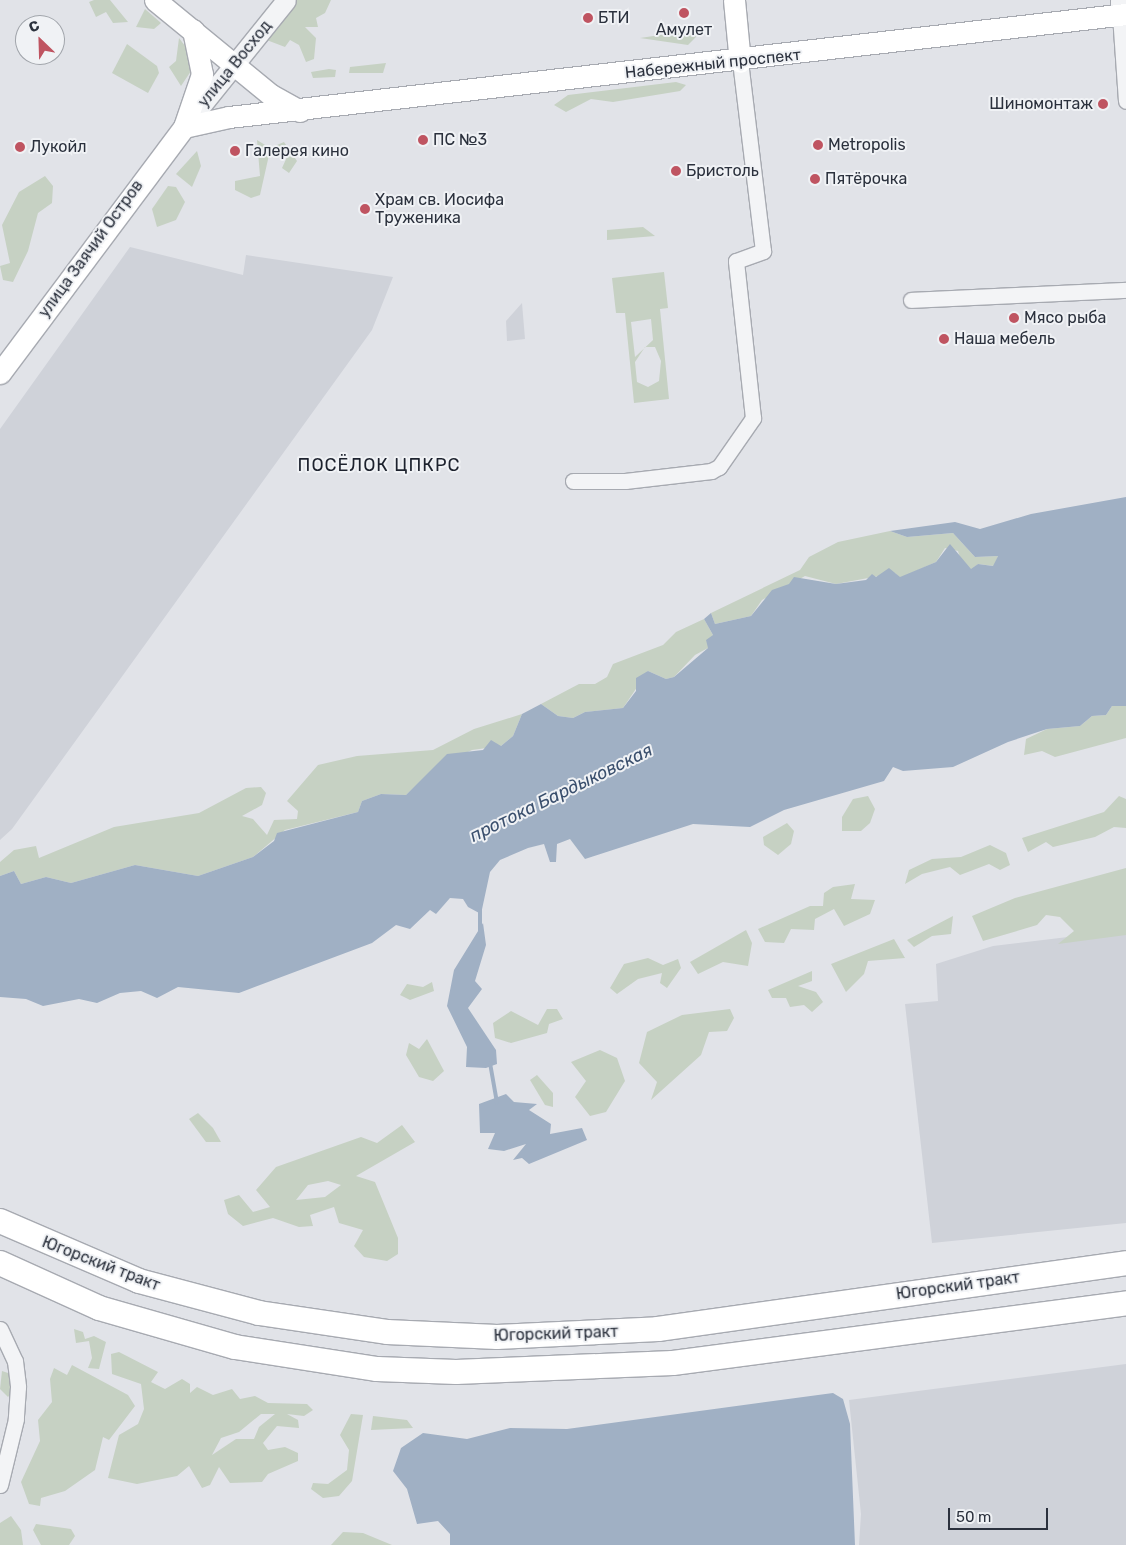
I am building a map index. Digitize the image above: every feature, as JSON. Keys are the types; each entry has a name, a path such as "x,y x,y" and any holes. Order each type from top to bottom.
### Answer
{"main road":[{"path":"154,0 271,95 300,111"},
{"path":"734,0 740,62"},
{"name":"Набережный проспект","path":"184,127 229,117 300,111 740,62 1122,10"},
{"name":"улица Заячий Остров","path":"0,373 184,127 202,74 193,30"},
{"name":"Югорский тракт","path":"0,1221 139,1281 259,1313 387,1332 506,1337 596,1334 858,1301 1126,1262"},
{"path":"0,1263 99,1308 166,1329 236,1347 377,1369 500,1373 614,1369 1126,1303"},
{"path":"858,1301 864,1337"}],"street":[{"name":"улица Восход","path":"184,127 286,0"},
{"path":"1122,10 1126,102"},
{"path":"573,481 625,481 711,471 719,467 753,418 736,261 763,251 740,62"},
{"path":"911,300 1126,290"},
{"path":"0,1329 15,1361 18,1387 16,1419 0,1485"}],"shaded area":[{"path":"130,247 243,275 246,255 393,277 372,330 12,829 0,840 0,429"},
{"path":"522,303 525,339 507,341 506,321"},
{"path":"1126,930 1126,1223 932,1243 905,1004 938,1001 936,964 993,946"},
{"path":"1126,1364 1126,1545 859,1545 861,1514 849,1400"}],"green space":[{"path":"94,0 110,0 128,22 113,23 106,12 96,17 89,2"},
{"path":"295,0 331,0 325,13 316,18 318,27 305,27 316,38 314,59 306,62 299,45 290,40 285,47 264,39"},
{"path":"145,9 161,23 154,29 136,27"},
{"path":"694,30 696,37 688,45 640,38"},
{"path":"179,38 188,50 191,71 181,86 169,67 176,61"},
{"path":"127,44 157,66 159,73 148,93 112,73"},
{"path":"386,63 383,73 349,73 350,67"},
{"path":"329,69 336,70 335,77 313,78 311,72"},
{"path":"676,82 686,85 680,91 613,102 591,99 566,112 554,105 568,95"},
{"path":"257,140 270,148 284,142 297,161 289,173 282,168 287,157 276,150 269,155 260,195 251,198 235,190 235,181 260,176"},
{"path":"197,151 201,166 192,187 176,174"},
{"path":"45,176 53,186 52,203 38,213 28,251 13,282 3,280 0,266 10,263 2,225 19,192"},
{"path":"168,186 176,187 185,202 176,220 157,227 152,209"},
{"path":"643,227 655,236 607,240 607,230"},
{"path":"664,272 668,308 660,309 669,399 634,403 625,313 616,313 612,278","holes":["651,319 653,340 646,347 655,347 661,361 659,381 648,387 637,382 635,362 644,348 635,357 631,322"]},
{"path":"890,531 907,537 953,533 975,557 998,556 994,566 978,564 971,570 962,564 958,551 945,548 936,562 900,578 895,573 836,584 805,576 762,600 751,616 715,624 711,613 800,570 809,557 838,542"},
{"path":"704,619 713,635 708,648 695,655 674,677 666,679 648,671 623,708 585,712 573,718 558,716 541,704 579,684 595,684 607,677 613,664 663,645 676,632"},
{"path":"1112,706 1126,706 1126,738 1055,757 1042,751 1024,755 1026,739 1047,729 1080,726 1092,716 1106,715"},
{"path":"522,714 513,736 501,746 472,750 435,768 406,795 381,794 362,801 358,812 285,830 253,857 198,876 135,865 71,883 46,877 21,884 14,871 0,876 0,862 14,850 36,846 39,858 114,827 199,813 246,788 261,787 266,793 262,805 242,816 253,819 267,835 274,820 297,819 298,811 287,801 318,765 357,756 433,750 474,729"},
{"path":"868,796 875,809 870,823 861,831 842,831 842,817 853,799"},
{"path":"1119,796 1126,799 1126,828 1114,827 1095,837 1053,847 1046,842 1028,852 1022,838 1104,812"},
{"path":"787,823 794,831 791,844 778,855 764,845 763,837"},
{"path":"990,845 1006,853 1010,865 1000,870 989,864 960,875 950,867 922,874 905,884 909,870 932,859 961,857"},
{"path":"1126,868 1126,935 1058,944 1074,931 1060,917 1046,915 1037,925 983,941 972,916 1015,898"},
{"path":"855,884 851,899 875,900 870,914 844,926 834,909 815,919 814,930 791,929 784,943 765,942 758,929 810,906 823,906 824,893 833,887"},
{"path":"953,916 951,934 932,936 914,947 907,940"},
{"path":"746,930 752,943 748,966 723,962 698,974 690,962"},
{"path":"894,939 905,958 868,961 864,974 846,992 831,964"},
{"path":"648,958 663,965 678,959 681,968 667,988 660,983 662,973 638,979 617,994 610,988 624,964"},
{"path":"812,971 812,981 798,986 816,992 823,1002 812,1012 804,1005 790,1007 786,998 772,998 768,990"},
{"path":"432,982 434,991 410,1000 400,995 407,984 423,987"},
{"path":"547,1009 557,1009 563,1019 549,1024 547,1033 511,1043 495,1038 493,1023 511,1011 538,1025"},
{"path":"730,1009 734,1018 727,1031 709,1032 701,1055 651,1100 657,1082 639,1063 647,1032 682,1015"},
{"path":"427,1039 444,1071 433,1081 419,1077 406,1055 409,1043 419,1049"},
{"path":"600,1050 617,1058 625,1081 606,1112 590,1116 575,1097 586,1081 571,1062"},
{"path":"537,1075 553,1093 553,1107 545,1105 530,1080"},
{"path":"198,1113 213,1128 221,1142 206,1142 189,1119"},
{"path":"402,1125 415,1142 356,1176 375,1182 398,1238 398,1254 387,1261 364,1257 354,1246 363,1230 339,1223 334,1207 310,1215 313,1226 299,1227 273,1218 243,1226 228,1214 224,1200 239,1195 253,1212 270,1207 256,1190 276,1167 361,1137 377,1143","holes":["328,1181 341,1185 325,1197 296,1200 308,1185"]},
{"path":"74,1329 83,1332 85,1339 94,1336 106,1342 99,1369 88,1368 92,1358 89,1341 76,1343"},
{"path":"119,1352 158,1372 151,1382 165,1389 182,1379 190,1384 190,1393 197,1387 213,1395 232,1389 240,1399 255,1396 268,1403 307,1404 313,1410 304,1416 287,1414 298,1420 299,1428 277,1426 263,1443 268,1450 285,1447 298,1453 298,1461 268,1474 262,1482 230,1483 219,1467 210,1485 202,1488 189,1466 177,1476 137,1484 108,1478 119,1435 138,1424 144,1409 141,1384 112,1374 111,1354","holes":["261,1414 275,1414 259,1427 254,1439 236,1439 212,1455 221,1438 239,1432"]},
{"path":"72,1365 128,1395 135,1406 109,1440 103,1437 95,1470 65,1491 41,1498 40,1506 29,1504 21,1482 40,1441 38,1420 52,1402 50,1379 54,1368 67,1375"},
{"path":"2,1371 11,1374 14,1390 8,1397 0,1389"},
{"path":"351,1414 363,1415 352,1481 339,1496 323,1498 311,1489 313,1483 328,1484 347,1470 349,1450 340,1435"},
{"path":"373,1416 407,1420 413,1428 371,1430"},
{"path":"11,1516 21,1530 23,1545 0,1545 0,1523"},
{"path":"36,1524 71,1529 75,1536 69,1545 41,1545 33,1530"},
{"path":"343,1532 363,1533 392,1545 331,1545"}],"water":[{"name":"протока Бардыковская","path":"1126,497 1126,706 1112,706 1106,715 1092,716 1080,726 1047,729 1008,742 953,767 903,771 893,767 884,781 784,810 750,827 693,824 585,859 570,839 557,844 556,862 550,862 544,844 528,848 500,860 490,872 481,914 468,907 463,899 450,898 436,914 430,910 410,929 396,925 372,943 239,993 178,987 157,998 141,991 120,993 97,1003 79,999 43,1006 26,999 0,997 0,876 14,871 21,884 46,877 71,883 135,865 198,876 253,857 274,841 277,833 358,812 362,801 381,794 406,795 447,754 483,750 491,740 501,746 513,736 522,714 541,704 558,716 573,718 585,712 623,708 636,691 636,678 648,671 666,679 674,677 708,648 706,640 713,635 704,619 711,613 715,624 751,616 772,590 789,584 794,577 836,584 866,580 872,574 876,577 889,568 900,577 936,562 950,544 971,569 978,564 993,566 998,556 975,557 953,533 907,537 890,531 955,522 980,529 1031,514"},
{"path":"483,923 486,945 475,981 482,989 468,1008 496,1050 497,1064 486,1068 466,1067 467,1047 447,1006 454,970"},
{"path":"506,1094 514,1102 537,1104 529,1110 551,1124 550,1134 582,1128 587,1140 529,1164 522,1158 513,1160 526,1144 504,1151 488,1149 495,1133 480,1133 479,1104"},
{"path":"833,1393 843,1399 850,1424 855,1545 450,1545 450,1534 438,1521 417,1524 407,1489 393,1471 401,1448 423,1433 467,1439 510,1428 567,1429"}],"waterway":[{"path":"480,909 480,931"},
{"path":"490,1063 497,1102"}],"place":[{"name":"Амулет","path":"684,13"},
{"name":"БТИ","path":"588,18"},
{"name":"Шиномонтаж","path":"1103,104"},
{"name":"ПС №3","path":"423,140"},
{"name":"Metropolis","path":"818,145"},
{"name":"Лукойл","path":"20,147"},
{"name":"Галерея кино","path":"235,151"},
{"name":"Бристоль","path":"676,171"},
{"name":"Пятёрочка","path":"815,179"},
{"name":"Храм св. Иосифа Труженика","path":"365,209"},
{"name":"Мясо рыба","path":"1014,318"},
{"name":"Наша мебель","path":"944,339"}],"district":[{"name":"ПОСЁЛОК ЦПКРС","path":"379,465"}]}
